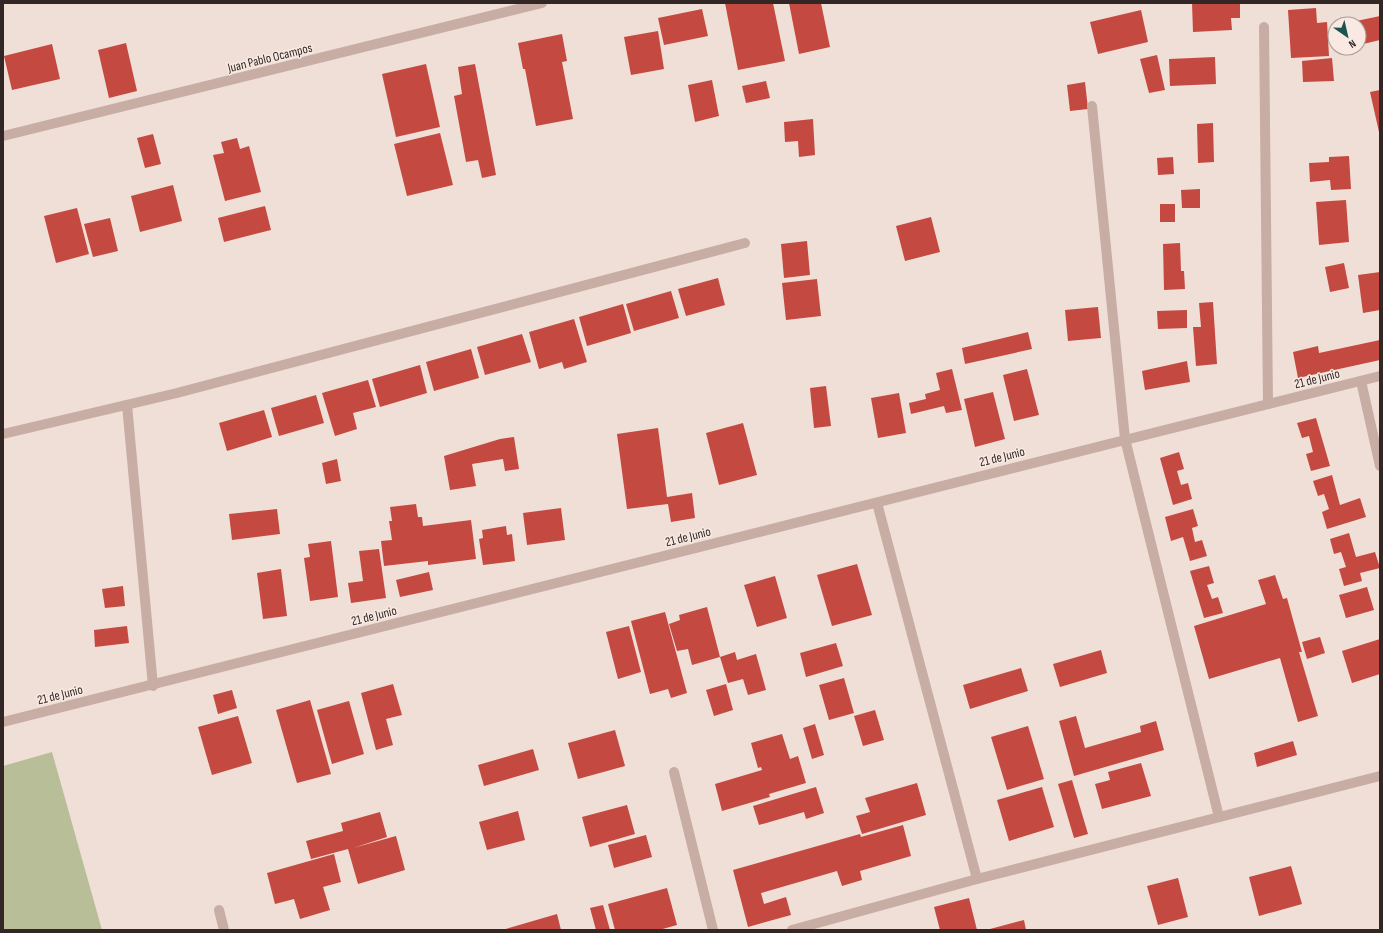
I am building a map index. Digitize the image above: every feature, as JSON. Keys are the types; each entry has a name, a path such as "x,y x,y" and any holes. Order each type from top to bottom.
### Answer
{"street":[{"name":"Juan Pablo Ocampos","path":"3,136 542,3"},
{"path":"1264,27 1268,404"},
{"path":"1092,106 1125,438 1220,817"},
{"path":"3,434 126,404 745,243"},
{"name":"21 de Junio","path":"3,722 153,686 1125,438 1380,376"},
{"path":"1361,381 1380,466"},
{"path":"126,404 153,686"},
{"path":"877,502 977,879"},
{"path":"674,772 713,930"},
{"path":"792,930 977,879 1380,776"},
{"path":"218,910 224,930"}],"green space":[{"path":"52,752 102,930 3,930 3,766"}],"building":[{"path":"725,3 773,3 785,61 738,70"},
{"path":"789,3 821,3 830,47 799,54"},
{"path":"1192,3 1240,4 1240,18 1231,18 1232,30 1193,32"},
{"path":"1316,8 1317,23 1327,22 1327,56 1329,56 1291,58 1288,10"},
{"path":"702,9 708,36 664,45 658,18"},
{"path":"1141,10 1148,42 1098,54 1090,22"},
{"path":"1380,16 1380,40 1367,43 1367,19"},
{"path":"658,31 664,69 631,75 624,37"},
{"path":"562,34 567,61 562,62 573,119 536,126 525,69 523,69 518,43"},
{"path":"126,43 137,91 109,98 98,50"},
{"path":"52,44 60,79 12,90 4,56"},
{"path":"1157,55 1165,90 1149,93 1140,59"},
{"path":"1215,57 1216,84 1170,86 1169,59"},
{"path":"1332,58 1334,81 1303,82 1302,61"},
{"path":"426,64 440,127 396,137 382,74"},
{"path":"475,64 496,175 482,178 478,160 466,162 454,96 462,94 458,67"},
{"path":"712,80 719,116 695,122 688,85"},
{"path":"766,81 770,98 746,103 742,86"},
{"path":"1085,82 1088,109 1070,111 1067,85"},
{"path":"1380,90 1380,132 1379,132 1370,92"},
{"path":"813,119 815,155 799,157 798,141 785,142 784,122"},
{"path":"1213,123 1214,162 1198,163 1197,124"},
{"path":"440,133 453,185 407,196 394,144"},
{"path":"153,134 161,164 145,168 137,138"},
{"path":"237,138 240,149 249,146 261,192 225,201 213,155 224,153 221,142"},
{"path":"1349,156 1351,189 1331,190 1330,180 1310,182 1309,163 1329,162 1329,157"},
{"path":"1173,157 1174,174 1158,175 1157,158"},
{"path":"173,185 182,221 140,232 131,196"},
{"path":"1200,189 1200,208 1182,208 1181,190"},
{"path":"1346,200 1349,242 1319,245 1316,202"},
{"path":"1160,204 1175,204 1175,222 1160,222"},
{"path":"265,206 271,230 224,242 218,218"},
{"path":"77,208 89,254 56,263 44,216"},
{"path":"931,217 940,252 905,261 896,226"},
{"path":"110,218 118,251 93,257 84,224"},
{"path":"807,241 810,275 784,278 781,244"},
{"path":"1180,243 1181,271 1184,271 1185,289 1164,290 1163,244"},
{"path":"1344,263 1349,288 1330,292 1325,267"},
{"path":"1380,272 1380,310 1363,313 1358,275"},
{"path":"718,278 725,305 686,316 678,289"},
{"path":"817,279 821,316 786,320 782,283"},
{"path":"671,291 679,318 634,331 626,304"},
{"path":"1213,302 1217,364 1196,366 1193,327 1201,327 1199,303"},
{"path":"623,304 631,333 587,346 579,317"},
{"path":"1098,307 1101,338 1068,341 1065,310"},
{"path":"1187,310 1187,328 1158,329 1157,311"},
{"path":"574,319 587,362 564,369 562,362 539,369 529,332"},
{"path":"1028,332 1032,349 965,364 962,348"},
{"path":"522,334 531,362 485,375 477,347"},
{"path":"1380,340 1380,360 1298,378 1293,352 1318,346 1319,353"},
{"path":"471,349 479,378 434,391 426,362"},
{"path":"1187,361 1190,382 1145,390 1142,371"},
{"path":"420,365 427,393 380,407 372,379"},
{"path":"952,369 962,410 946,413 944,406 911,414 909,403 926,399 925,394 940,390 936,373"},
{"path":"1027,369 1039,415 1014,421 1003,375"},
{"path":"368,380 376,407 353,413 357,429 335,436 322,393"},
{"path":"826,386 831,426 814,428 810,388"},
{"path":"993,392 1005,439 975,447 964,399"},
{"path":"899,393 906,433 878,438 871,398"},
{"path":"316,395 324,423 279,436 271,408"},
{"path":"264,410 272,437 227,451 219,423"},
{"path":"1316,418 1330,466 1311,471 1306,454 1313,452 1309,436 1302,438 1297,423"},
{"path":"743,423 757,475 719,485 706,433"},
{"path":"658,428 667,497 692,493 695,518 671,522 668,504 627,509 617,434"},
{"path":"514,437 519,469 505,471 503,459 472,464 476,486 450,490 444,456 500,439"},
{"path":"1179,452 1184,469 1177,471 1181,485 1188,483 1192,499 1173,505 1160,458"},
{"path":"337,459 341,481 326,484 322,463"},
{"path":"1332,475 1340,505 1360,498 1366,517 1327,529 1322,512 1329,509 1324,494 1318,496 1313,481"},
{"path":"416,504 418,517 422,517 423,526 471,520 476,559 428,565 428,561 384,566 381,541 392,540 389,521 392,521 390,507"},
{"path":"561,508 565,540 527,545 523,513"},
{"path":"277,509 280,534 232,540 229,514"},
{"path":"1193,509 1198,526 1192,528 1195,542 1202,540 1207,556 1190,561 1183,537 1171,541 1165,517"},
{"path":"506,526 507,535 512,534 515,561 483,565 479,539 483,538 482,530"},
{"path":"1349,533 1356,557 1375,552 1380,568 1360,573 1362,581 1344,586 1339,569 1346,567 1341,552 1334,554 1330,539"},
{"path":"331,541 338,597 310,601 304,558 310,557 308,544"},
{"path":"379,549 386,598 351,603 348,583 363,581 359,551"},
{"path":"857,564 872,615 832,626 817,575"},
{"path":"1209,566 1214,583 1207,585 1212,599 1218,597 1223,613 1204,618 1190,571"},
{"path":"281,569 287,616 263,619 257,573"},
{"path":"429,572 433,590 400,597 396,580"},
{"path":"1275,575 1283,599 1287,598 1302,652 1299,652 1318,716 1298,722 1280,658 1209,679 1194,626 1266,604 1258,580"},
{"path":"775,576 787,618 757,627 744,585"},
{"path":"123,586 125,606 105,608 102,589"},
{"path":"1367,587 1374,610 1346,618 1339,595"},
{"path":"707,607 720,657 692,665 688,649 677,651 669,624 680,620 679,615"},
{"path":"665,612 687,693 671,698 668,689 650,694 631,621"},
{"path":"127,626 129,643 95,647 94,630"},
{"path":"629,626 641,672 618,679 606,632"},
{"path":"1320,637 1325,653 1307,659 1302,642"},
{"path":"1380,639 1380,674 1352,683 1342,651"},
{"path":"836,643 843,666 806,677 800,653"},
{"path":"1101,650 1107,673 1060,687 1053,664"},
{"path":"735,652 737,660 756,654 766,690 748,695 743,679 728,683 720,657"},
{"path":"1021,668 1028,691 970,709 963,685"},
{"path":"844,678 854,713 829,720 819,685"},
{"path":"393,684 402,715 386,719 393,745 376,750 361,693"},
{"path":"726,684 733,710 714,716 706,690"},
{"path":"232,690 237,708 218,714 213,695"},
{"path":"310,700 331,774 297,783 276,710"},
{"path":"349,701 364,754 332,764 317,710"},
{"path":"875,710 884,740 863,746 854,716"},
{"path":"238,716 252,763 212,775 198,727"},
{"path":"1076,716 1085,748 1141,732 1140,726 1156,721 1164,750 1074,776 1059,721"},
{"path":"815,724 824,755 812,759 803,728"},
{"path":"1028,726 1044,779 1007,790 991,737"},
{"path":"615,730 625,766 578,779 568,743"},
{"path":"782,734 790,759 798,756 806,783 769,794 770,797 722,811 715,784 762,770 761,767 758,768 751,743"},
{"path":"1293,741 1297,755 1257,767 1254,753"},
{"path":"533,749 539,770 484,786 478,765"},
{"path":"1141,763 1151,796 1102,809 1095,784 1110,780 1108,772"},
{"path":"1072,780 1088,834 1074,838 1058,784"},
{"path":"917,783 926,815 862,834 856,816 870,812 865,798"},
{"path":"816,787 824,813 806,819 804,812 759,825 753,806"},
{"path":"1042,787 1054,827 1009,841 997,800"},
{"path":"627,805 635,834 590,847 582,817"},
{"path":"518,811 525,840 487,850 479,822"},
{"path":"380,812 387,837 353,848 396,836 405,870 358,884 348,849 311,859 306,841 343,831 341,823"},
{"path":"903,825 911,856 860,871 862,880 842,886 837,871 761,893 764,904 786,897 791,915 748,927 733,870 860,834 861,837"},
{"path":"646,835 652,857 614,868 608,845"},
{"path":"334,854 341,882 323,887 330,910 300,919 294,899 275,904 267,873"},
{"path":"1291,866 1302,904 1259,916 1249,877"},
{"path":"1178,878 1188,917 1158,925 1147,886"},
{"path":"667,888 677,925 659,930 615,930 608,904"},
{"path":"969,898 977,930 940,930 934,907"},
{"path":"603,905 610,930 596,930 590,908"},
{"path":"557,914 561,930 502,930"},
{"path":"1024,920 1026,930 990,929"}]}
